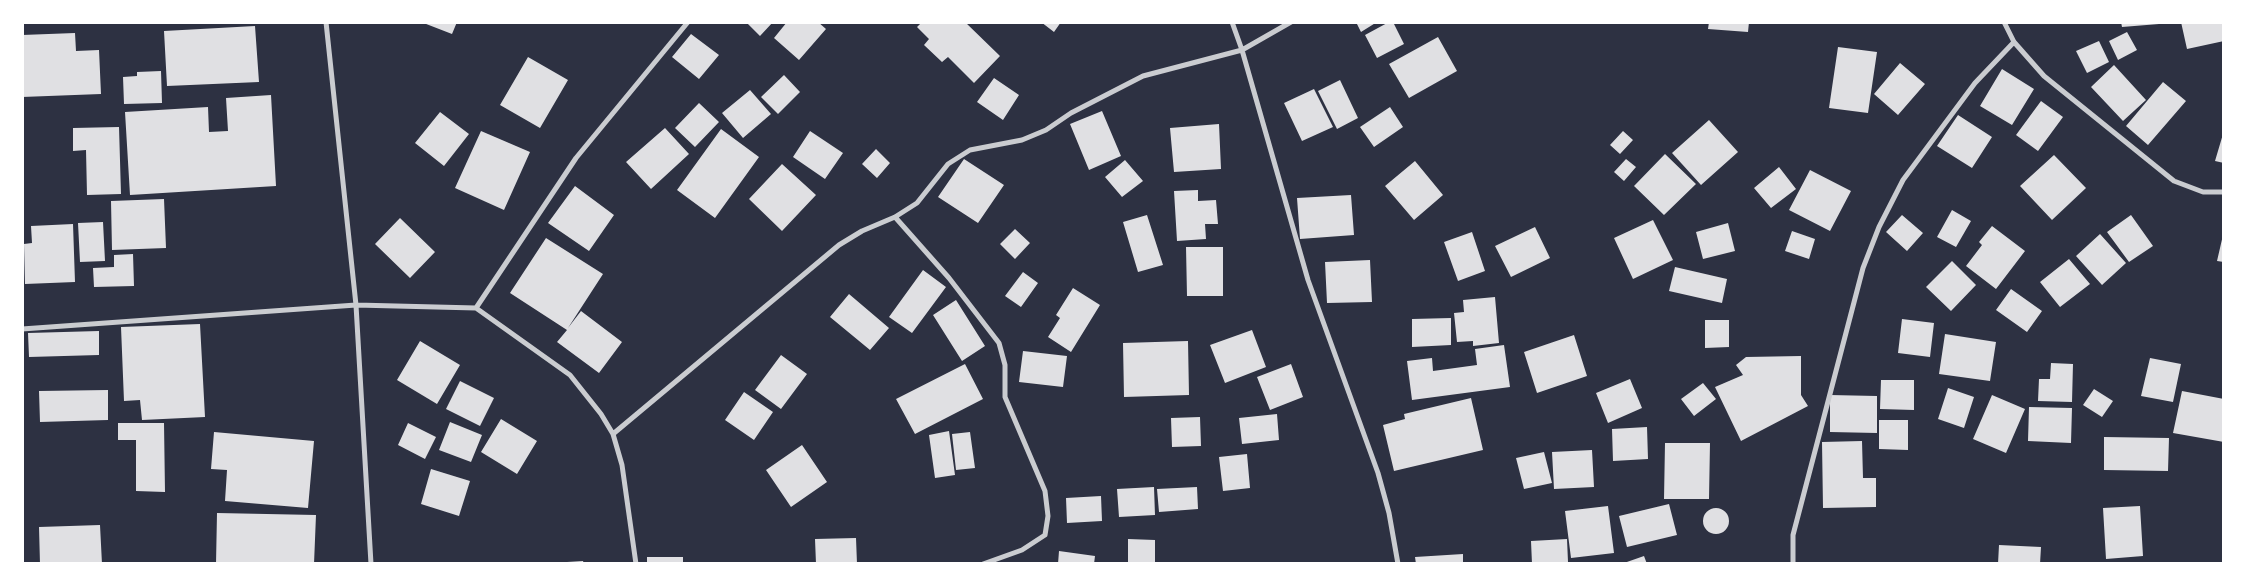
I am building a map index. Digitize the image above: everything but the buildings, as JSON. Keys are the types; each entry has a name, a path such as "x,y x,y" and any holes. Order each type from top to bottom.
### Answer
{"street":[{"path":"326,22 356,305 371,564"},
{"path":"476,308 576,158 688,22"},
{"path":"1232,22 1242,50 1308,280 1378,473 1389,513 1398,564"},
{"path":"613,434 839,245 862,231 896,217 917,203 948,164 970,150 1022,140 1046,130 1071,113 1143,76 1242,50 1291,22"},
{"path":"2004,22 2014,42 2044,76 2174,181 2203,192 2224,192"},
{"path":"1793,564 1793,535 1863,268 1879,227 1903,180 1974,83 2014,42"},
{"path":"896,217 948,278 999,343 1005,365 1006,397 1045,491 1048,516 1045,534 1022,550 983,564"},
{"path":"22,329 356,305 476,308 570,375 601,414 613,434 622,465 636,564"}]}
